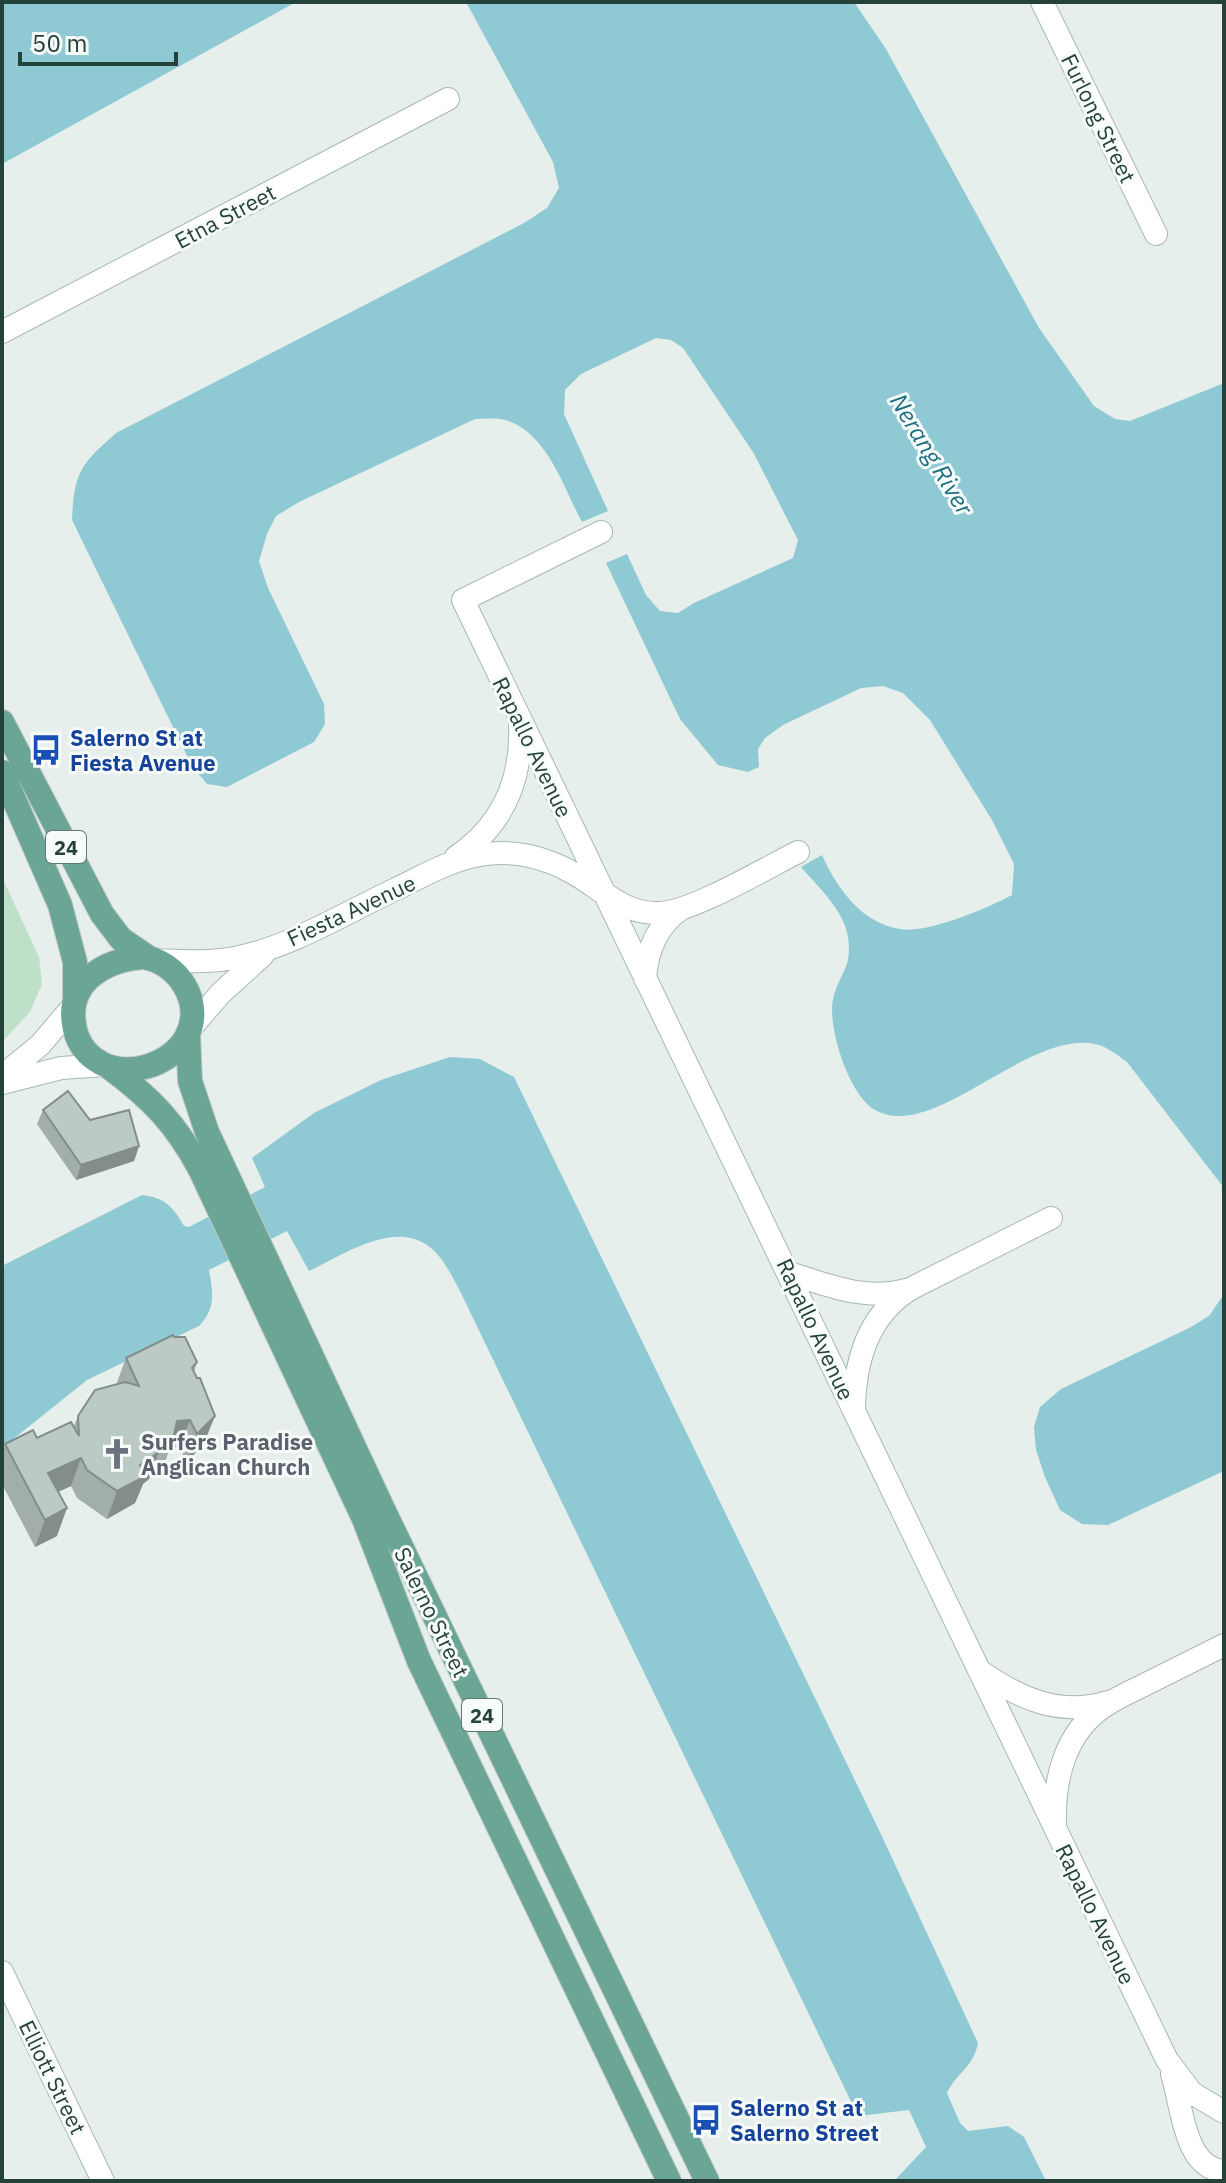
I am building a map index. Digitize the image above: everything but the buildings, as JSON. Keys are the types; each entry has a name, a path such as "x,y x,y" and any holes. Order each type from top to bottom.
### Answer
{"main road":[{"name":"24","path":"2,722 102,914 121,939 176,973 189,994 192,1009 189,1032"},
{"name":"24","path":"2,772 60,905 75,962 74,1025 79,1041 91,1057 107,1066"},
{"path":"74,1002 85,982 101,968 122,959 153,959"},
{"path":"107,1066 128,1070 149,1066 170,1054 189,1032"},
{"name":"Salerno Street","path":"189,1032 189,1069 193,1093 229,1204 345,1452 707,2181"},
{"name":"Salerno Street","path":"107,1066 146,1095 164,1113 229,1204"},
{"name":"Salerno Street","path":"345,1452 419,1661 669,2181"}],"street":[{"name":"Furlong Street","path":"1042,2 1156,234"},
{"name":"Etna Street","path":"2,332 448,99"},
{"name":"Rapallo Avenue","path":"601,532 463,600 1167,2060 1192,2093 1224,2112"},
{"name":"Fiesta Avenue","path":"431,872 471,846 504,808 519,765 519,720"},
{"path":"645,979 649,954 669,918 798,852"},
{"name":"Fiesta Avenue","path":"153,959 217,961 270,949 431,872 480,854 520,854 561,866 605,895 644,912 665,913 686,907"},
{"name":"Fiesta Avenue","path":"189,1032 221,993 270,949"},
{"path":"2,1076 40,1045 74,1002"},
{"path":"2,1083 61,1068 107,1066"},
{"path":"853,1409 857,1373 867,1338 888,1307 914,1287 1051,1218"},
{"path":"789,1273 852,1293 879,1295 914,1287"},
{"path":"1055,1827 1055,1790 1065,1755 1092,1716 1114,1700 1224,1645"},
{"path":"979,1670 1013,1693 1045,1705 1086,1707 1114,1700"},
{"name":"Elliott Street","path":"2,1972 103,2181"},
{"name":"Rapallo Avenue","path":"1167,2060 1193,2151 1207,2167 1224,2171"}],"green space":[{"path":"2,877 39,957 42,984 30,1012 2,1042"}],"water":[{"path":"2,2 296,2 2,164"},
{"name":"Nerang River","path":"466,2 854,2 886,49 1039,328 1094,406 1115,419 1130,421 1224,383 1224,1188 1127,1062 1094,1044 1063,1045 1035,1055 950,1101 923,1112 898,1116 875,1110 856,1090 841,1058 832,1007 847,962 849,947 846,927 836,908 801,867 822,855 835,880 862,912 886,925 912,930 957,919 1012,895 1014,864 992,820 930,720 903,693 883,686 861,688 783,725 765,738 758,749 759,767 748,772 718,765 680,719 606,563 627,554 646,595 660,611 678,613 793,558 798,540 753,452 683,348 671,340 656,338 581,374 565,390 564,414 608,511 582,522 551,460 529,433 516,424 500,419 475,419 299,502 276,516 259,561 268,588 324,704 325,724 314,742 227,787 207,784 192,766 72,520 78,480 87,461 116,433 524,223 547,208 559,188 553,162"},
{"path":"450,1057 480,1059 514,1077 879,1830 978,2043 969,2064 947,2093 960,2123 968,2131 1008,2126 1024,2137 1046,2181 894,2181 926,2147 909,2110 858,2116 460,1291 433,1249 413,1239 383,1239 367,1243 309,1271 287,1231 209,1270 212,1300 199,1326 87,1380 2,1448 2,1266 142,1195 163,1201 184,1226 189,1227 265,1187 252,1158 314,1113 381,1080"},
{"path":"1224,1294 1224,1471 1108,1525 1082,1524 1060,1510 1036,1450 1034,1427 1040,1407 1061,1389 1209,1316"}],"place":[{"name":"Salerno St at Fiesta Avenue","path":"46,750"},
{"name":"Surfers Paradise Anglican Church","path":"117,1454"},
{"name":"Salerno St at Salerno Street","path":"706,2120"}]}
